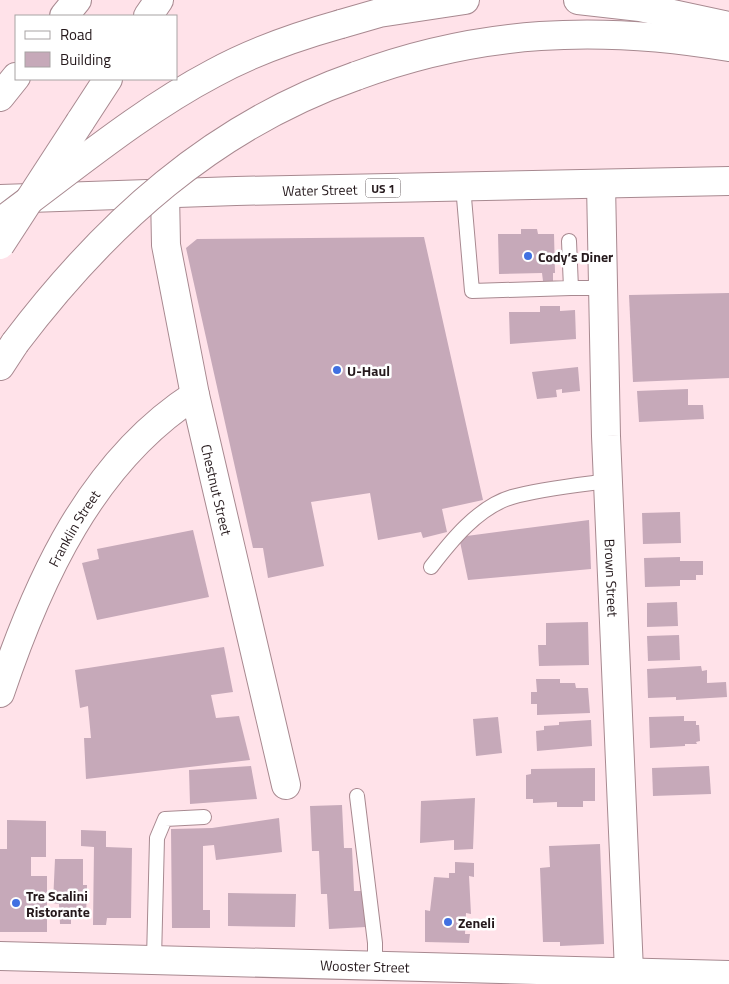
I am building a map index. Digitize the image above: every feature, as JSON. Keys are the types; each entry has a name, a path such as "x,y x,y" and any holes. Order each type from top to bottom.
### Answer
{"main road":[{"path":"65,15 77,0"},
{"path":"149,15 159,0"},
{"path":"0,222 140,119 185,89 215,72 298,36 379,13 465,0"},
{"path":"578,0 640,7 729,26"},
{"path":"0,366 83,259 163,184 198,158 287,105 324,87 393,63 464,45 547,34 636,34 729,46"},
{"path":"0,97 15,78"},
{"path":"0,245 107,80"},
{"name":"Water Street","path":"0,199 165,193 729,181"},
{"name":"Brown Street","path":"601,184 608,481 629,971"},
{"name":"Chestnut Street","path":"165,193 166,244 195,395 286,785"},
{"name":"Franklin Street","path":"0,693 44,579 67,536 90,500 124,455 146,432 195,395"},
{"name":"Wooster Street","path":"0,956 154,960 319,974 375,966 729,975"}],"lane":[{"path":"463,186 472,291 602,288"},
{"path":"569,241 571,288"},
{"path":"431,567 452,539 478,516 511,497 608,481"},
{"path":"356,796 376,942 375,966"},
{"path":"154,960 156,838 160,826 165,819 204,817"}],"building":[{"path":"521,229 537,229 538,234 554,234 555,273 553,273 553,281 543,281 542,273 499,274 498,234 521,234"},
{"path":"424,237 483,500 442,509 447,532 423,538 421,532 378,540 370,493 311,502 324,566 268,578 263,548 253,548 186,248 197,239"},
{"path":"729,293 729,378 633,382 629,295"},
{"path":"540,306 560,306 560,311 575,310 576,339 510,344 509,312 540,312"},
{"path":"578,367 580,391 562,393 562,389 556,390 557,397 537,399 532,372"},
{"path":"688,389 688,405 703,405 704,419 639,422 637,391"},
{"path":"680,512 681,543 643,544 642,513"},
{"path":"589,520 591,569 468,580 459,537"},
{"path":"193,530 209,597 97,620 82,563 99,559 97,549"},
{"path":"680,557 680,561 703,561 703,575 696,575 696,580 680,580 680,586 645,587 644,558"},
{"path":"677,602 678,626 647,627 647,603"},
{"path":"588,622 589,665 539,666 538,645 546,645 546,623"},
{"path":"679,635 680,660 648,661 647,636"},
{"path":"224,647 233,692 211,695 216,718 239,716 250,760 86,779 84,738 91,738 88,706 80,708 75,670"},
{"path":"701,666 702,671 707,670 707,683 726,682 727,697 676,700 676,697 648,698 647,669"},
{"path":"536,679 560,679 560,683 575,683 576,688 588,688 590,713 537,715 537,704 531,704 531,692 537,692"},
{"path":"684,716 684,721 696,721 696,725 699,725 700,741 696,742 697,744 650,748 649,717"},
{"path":"498,717 502,753 476,756 473,719"},
{"path":"591,720 592,746 537,751 536,731 544,730 544,726 559,725 559,722"},
{"path":"251,766 257,799 190,804 189,770"},
{"path":"709,766 711,794 653,796 652,768"},
{"path":"595,768 595,801 583,801 583,807 557,807 557,802 533,803 533,799 526,799 526,775 531,774 531,769"},
{"path":"475,798 473,849 454,850 454,840 420,843 421,801"},
{"path":"342,805 344,848 352,848 354,891 365,891 366,927 329,929 327,894 321,894 319,851 312,851 310,806"},
{"path":"279,818 282,852 216,860 214,845 203,846 203,910 210,910 210,928 172,928 171,829 212,828"},
{"path":"7,820 46,821 46,857 31,857 31,876 47,876 47,932 0,932 0,849 7,849"},
{"path":"81,830 106,831 106,847 132,848 131,918 107,918 106,925 93,925 94,847 81,846"},
{"path":"600,844 604,944 560,946 560,942 543,942 540,868 550,867 549,846"},
{"path":"55,859 83,859 83,885 87,885 86,919 71,919 71,924 60,924 59,904 53,903"},
{"path":"455,862 474,863 474,877 469,876 471,914 466,913 465,934 470,934 469,943 425,942 425,910 430,911 434,877 449,878 449,873 455,873"},
{"path":"228,893 296,894 295,927 228,926"}],"place":[{"name":"Cody’s Diner","path":"528,256"},
{"name":"U-Haul","path":"337,370"},
{"name":"Tre Scalini Ristorante","path":"16,903"},
{"name":"Zeneli","path":"448,922"}]}
